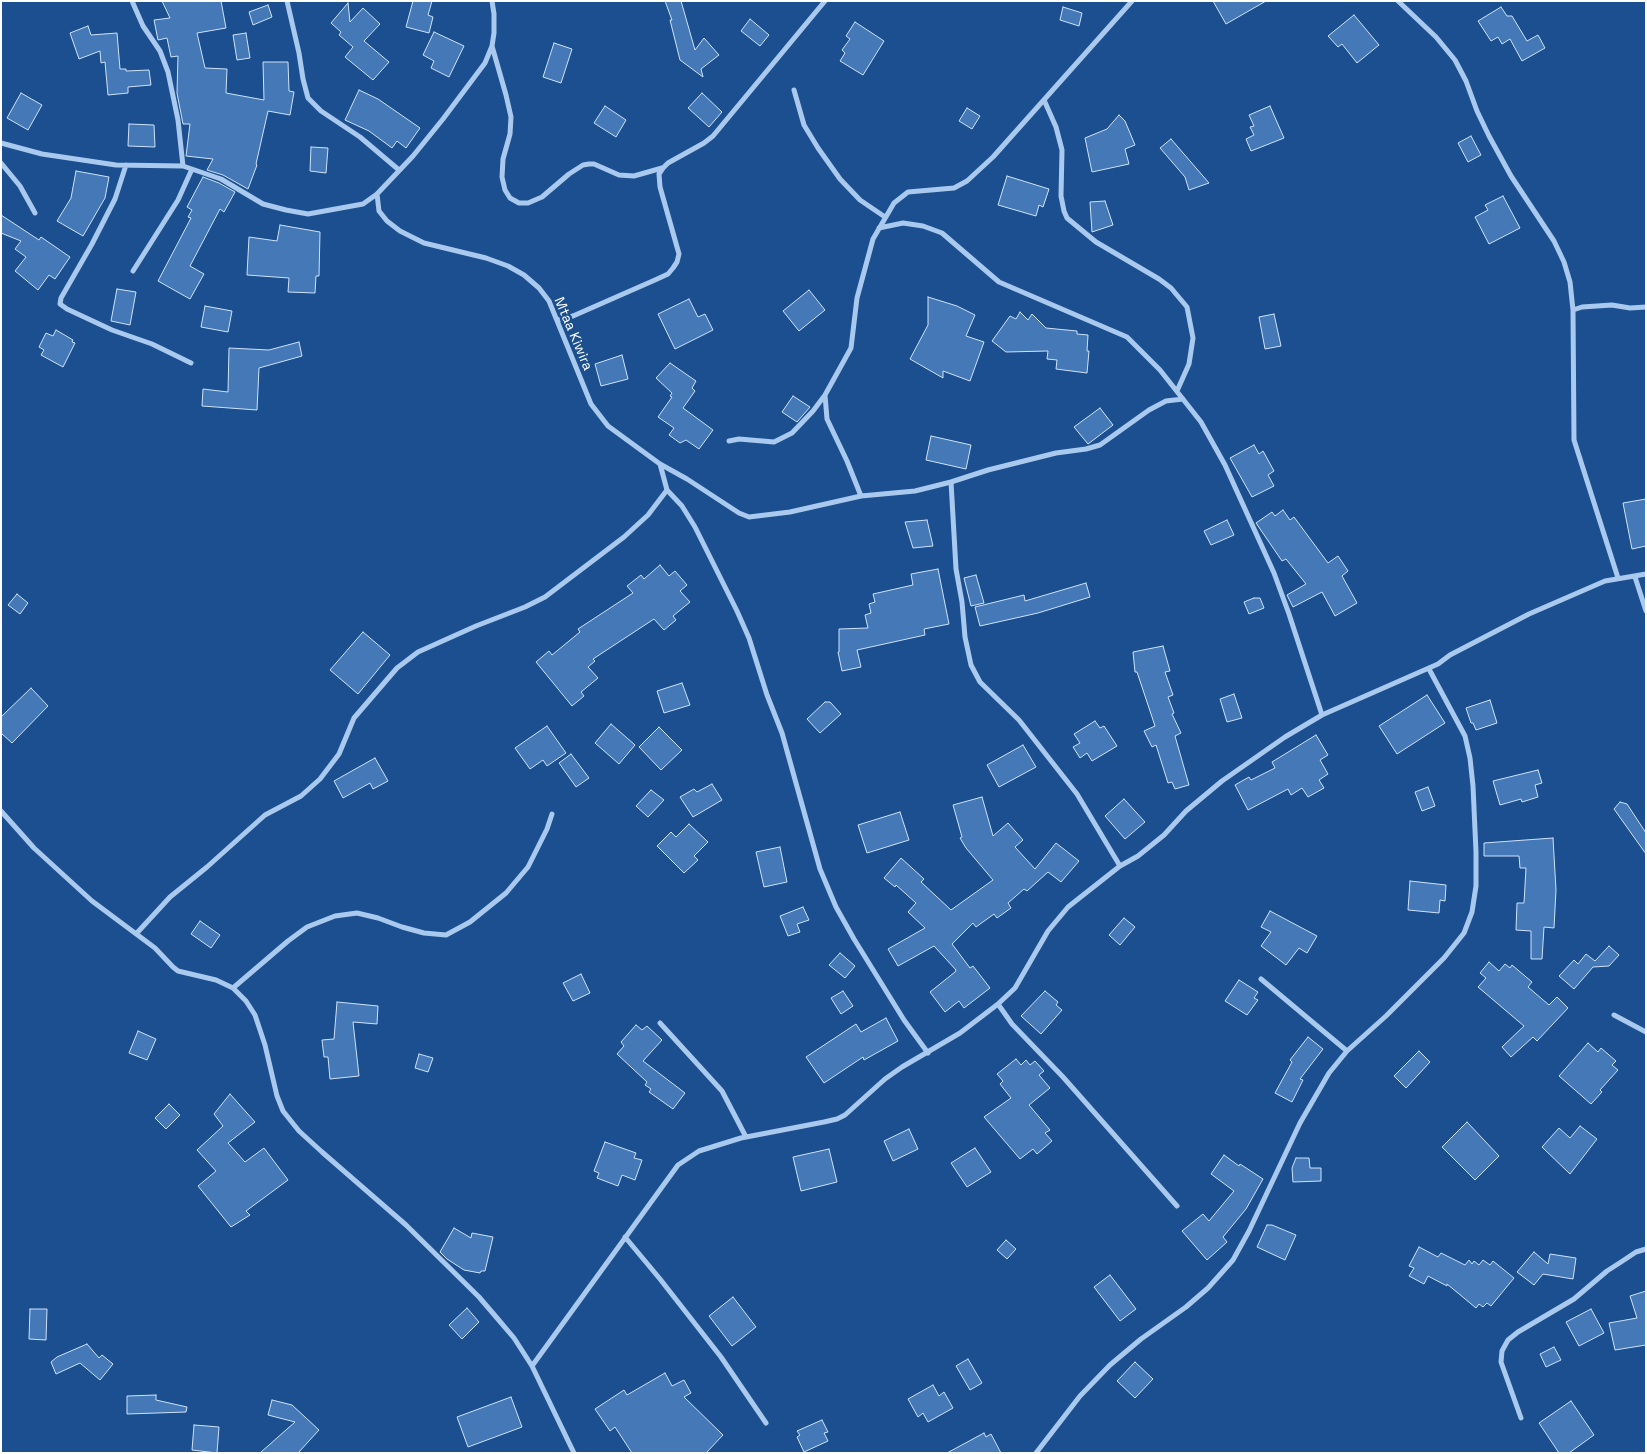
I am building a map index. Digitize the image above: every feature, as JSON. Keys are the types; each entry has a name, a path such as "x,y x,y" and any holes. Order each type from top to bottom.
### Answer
{"street":[{"path":"132,1 143,26 160,51 168,72 178,120 183,166"},
{"path":"287,1 308,98 320,111 360,137 399,170"},
{"path":"1,143 42,154 126,165 183,166 220,179 263,204 308,214 363,204 378,194 425,141 485,63 492,46 494,14 492,1"},
{"path":"557,320 573,316 668,274 677,262 679,254 660,187 659,174 668,163 713,136 825,1"},
{"path":"729,441 739,439 774,442 792,433 814,411 825,395 850,348 857,298 873,239 894,203 908,192 954,188 967,181 993,157 1132,1"},
{"path":"1398,1 1436,37 1455,60 1489,136 1554,241 1564,262 1570,282 1573,310 1574,440 1618,578"},
{"path":"492,46 511,117 510,134 503,159 502,177 505,190 510,198 519,203 528,203 542,196 582,165 594,164 619,175 634,176 663,168"},
{"path":"794,90 804,125 840,179 860,200 885,217"},
{"path":"1044,100 1056,127 1062,150 1061,196 1067,218 1096,242 1160,279 1187,307 1193,338 1189,364 1178,391"},
{"path":"1,163 20,186 35,213"},
{"path":"126,165 115,199 92,244 60,298 60,304 112,330 152,344 192,363"},
{"path":"133,271 178,200 192,169"},
{"name":"Mtaa Kiwira","path":"378,194 380,211 387,221 400,231 424,243 486,258 508,266 524,275 539,288 549,302 557,320 590,404 608,426 660,464 739,513 749,517 790,512 861,496 915,491 1056,453 1086,449 1100,445 1149,410 1166,401 1183,399"},
{"path":"879,228 902,223 923,226 942,233 999,282 1127,337 1160,370 1201,422 1225,465 1274,573 1322,714"},
{"path":"1573,310 1612,305 1630,308 1646,307"},
{"path":"825,395 827,419 861,496"},
{"path":"660,464 666,490 682,506 695,526 749,638 767,695 782,733 820,869 836,907 904,1020 928,1053"},
{"path":"951,482 956,569 962,602 964,637 970,665 980,682 1019,720 1077,794 1120,866"},
{"path":"136,934 170,897 265,815 301,796 320,779 339,754 354,718 397,668 418,652 525,607 544,597 624,537 648,515 666,490"},
{"path":"532,1366 678,1165 699,1151 746,1137 824,1122 846,1115 878,1085 902,1067 960,1033 998,1004 1015,988 1048,931 1068,907 1120,866 1138,856 1164,835 1186,811 1222,781 1322,714 1429,669 1529,614 1605,581 1646,574"},
{"path":"1635,577 1646,611"},
{"path":"1036,1453 1080,1396 1110,1365 1141,1339 1186,1307 1208,1288 1232,1260 1249,1231 1300,1123 1321,1086 1347,1051 1386,1016 1444,958 1464,933 1472,912 1476,886 1473,786 1470,758 1465,736 1429,669"},
{"path":"1,811 34,848 92,901 155,948 178,971 216,980 233,988 246,1001 255,1015 265,1045 277,1096 283,1111 322,1152 406,1225 479,1297 514,1338 532,1366 574,1453"},
{"path":"233,988 307,927 335,916 357,913 424,933 446,935 454,931 470,922 506,894 528,867 547,829 552,814"},
{"path":"1261,979 1347,1051"},
{"path":"998,1004 1012,1024 1081,1097 1177,1206"},
{"path":"1614,1015 1646,1032"},
{"path":"660,1023 722,1091 746,1137"},
{"path":"625,1237 721,1357 766,1423"},
{"path":"1521,1418 1501,1362 1502,1351 1508,1340 1518,1332 1574,1299 1607,1271 1628,1257 1646,1249"}],"building":[{"path":"162,1 221,1 226,28 197,33 205,68 227,69 226,93 264,100 263,62 288,62 289,91 294,92 290,115 268,111 257,165 248,189 223,175 207,170 213,159 186,156 190,124 183,124 177,93 178,56 171,57 167,38 158,40 154,20 170,18"},
{"path":"413,1 432,1 428,15 433,17 429,33 406,27"},
{"path":"665,1 681,1 695,50 704,38 719,55 701,69 703,77 680,60 670,20 672,20"},
{"path":"1213,1 1266,1 1226,24"},
{"path":"348,3 350,22 363,8 380,24 364,41 389,62 373,80 345,57 353,47 339,35 341,32 331,23"},
{"path":"268,5 272,17 253,25 249,12"},
{"path":"1063,7 1082,13 1079,26 1060,20"},
{"path":"1501,7 1507,16 1512,16 1527,41 1538,35 1545,48 1522,61 1510,39 1502,44 1498,37 1491,41 1478,21"},
{"path":"1354,15 1379,45 1357,63 1342,44 1338,47 1328,36"},
{"path":"750,19 769,35 760,46 741,31"},
{"path":"855,22 884,41 863,75 840,61 845,53 842,50 850,39 846,36"},
{"path":"88,26 91,35 117,33 120,69 126,69 126,71 149,70 151,85 128,87 128,93 108,95 105,62 101,63 100,51 79,59 70,33"},
{"path":"434,32 464,46 449,77 431,68 434,61 423,55"},
{"path":"246,33 250,58 237,60 233,35"},
{"path":"554,43 572,49 561,83 543,77"},
{"path":"359,90 378,99 420,128 406,148 397,141 392,148 369,131 345,120"},
{"path":"21,93 42,105 28,130 7,118"},
{"path":"702,93 722,112 709,127 688,108"},
{"path":"605,106 626,120 616,137 594,123"},
{"path":"1270,106 1284,138 1251,151 1246,139 1254,135 1250,127 1254,126 1249,115"},
{"path":"967,108 980,116 972,129 959,121"},
{"path":"1119,115 1125,121 1135,145 1125,149 1129,164 1092,172 1085,138 1107,129"},
{"path":"129,124 154,125 155,147 128,146"},
{"path":"1471,136 1481,155 1468,162 1458,143"},
{"path":"1171,139 1209,183 1189,190 1185,177 1160,148"},
{"path":"311,147 328,148 326,173 310,171"},
{"path":"76,171 109,177 105,198 83,236 57,221 71,198"},
{"path":"1007,176 1049,189 1043,207 1039,205 1036,216 998,205"},
{"path":"203,177 235,192 224,212 220,209 190,266 204,274 190,299 158,281 191,218 188,217 192,210 187,207"},
{"path":"1503,196 1520,228 1489,244 1475,217 1488,210 1485,205"},
{"path":"1105,201 1113,225 1092,232 1090,202"},
{"path":"1,215 39,240 41,237 70,257 55,279 49,275 38,290 15,271 26,257 15,249 21,241 1,233"},
{"path":"280,225 320,232 319,276 316,276 315,293 288,292 289,278 247,275 249,237 277,241"},
{"path":"117,289 136,292 130,325 111,321"},
{"path":"809,290 825,310 799,331 783,311"},
{"path":"928,297 957,306 975,315 966,336 984,342 970,381 943,371 943,378 910,359 928,325"},
{"path":"689,299 698,317 705,314 713,330 675,349 658,314"},
{"path":"205,306 232,311 228,332 201,327"},
{"path":"1020,312 1028,320 1032,314 1046,328 1077,331 1077,334 1088,335 1087,373 1056,369 1057,360 1047,359 1048,351 1006,352 992,341 1010,316 1016,319"},
{"path":"1274,314 1281,346 1265,349 1259,317"},
{"path":"56,330 75,343 63,367 41,355 44,350 39,347 46,333 53,336"},
{"path":"299,342 302,356 259,368 257,410 202,406 203,389 228,392 229,348 269,350"},
{"path":"622,355 628,379 601,386 595,364"},
{"path":"670,363 696,381 692,388 695,391 683,408 713,430 699,449 686,440 680,443 669,435 674,428 658,417 672,397 670,396 672,393 656,378"},
{"path":"793,396 810,407 797,422 782,412"},
{"path":"1100,408 1113,425 1088,444 1074,427"},
{"path":"931,436 971,445 966,469 926,460"},
{"path":"1254,445 1259,454 1263,451 1274,471 1268,475 1274,486 1252,497 1230,458"},
{"path":"1646,499 1646,546 1632,549 1623,503"},
{"path":"1283,510 1290,520 1294,517 1328,563 1338,556 1348,571 1342,576 1357,603 1335,616 1322,592 1293,607 1287,595 1306,584 1286,559 1282,561 1256,523 1272,512 1275,516"},
{"path":"927,520 933,546 913,548 905,522"},
{"path":"1227,520 1234,535 1211,545 1204,531"},
{"path":"660,565 669,576 675,571 687,585 680,591 690,602 673,616 676,620 664,630 654,619 593,659 595,661 588,667 598,678 581,692 584,696 572,706 536,662 549,651 552,655 580,632 578,629 633,593 627,586 641,575 644,579"},
{"path":"938,569 949,624 924,629 925,635 857,650 861,667 842,671 838,652 839,629 868,628 865,615 871,613 869,604 875,602 873,594 913,585 911,574"},
{"path":"976,575 984,603 971,606 964,578"},
{"path":"1086,583 1090,597 1038,613 980,626 975,607 1024,595 1025,601"},
{"path":"17,594 28,603 20,614 8,605"},
{"path":"1260,598 1264,608 1249,614 1244,602"},
{"path":"363,632 390,655 358,694 330,670"},
{"path":"1163,646 1170,671 1165,672 1173,695 1168,697 1174,713 1172,714 1181,733 1175,736 1189,785 1175,789 1172,782 1168,783 1156,745 1152,747 1144,731 1155,726 1137,672 1135,672 1133,652"},
{"path":"682,683 690,705 664,713 657,691"},
{"path":"31,688 48,706 12,743 1,733 1,717"},
{"path":"1234,694 1242,718 1227,722 1220,699"},
{"path":"1427,695 1445,723 1397,754 1379,726"},
{"path":"1490,700 1497,723 1476,730 1473,723 1471,723 1466,708"},
{"path":"825,702 830,702 841,714 820,733 807,719"},
{"path":"1095,721 1100,728 1104,726 1117,746 1092,761 1087,753 1080,758 1073,747 1080,743 1074,734"},
{"path":"611,724 635,745 619,764 595,743"},
{"path":"547,726 566,753 547,766 543,760 530,769 515,748"},
{"path":"659,727 682,750 661,770 639,747"},
{"path":"1316,735 1328,755 1320,760 1328,774 1319,780 1324,788 1308,797 1302,788 1291,795 1288,789 1248,810 1235,785 1249,777 1251,780 1275,768 1272,762"},
{"path":"1023,745 1036,767 999,787 987,765"},
{"path":"571,754 589,778 576,787 559,763"},
{"path":"375,758 388,781 373,789 370,783 343,798 334,781"},
{"path":"1538,770 1542,783 1535,785 1538,797 1522,802 1521,799 1500,805 1493,781"},
{"path":"712,784 722,800 693,817 680,797 694,789 697,792"},
{"path":"1428,787 1435,806 1422,811 1415,792"},
{"path":"651,790 664,800 648,817 636,806"},
{"path":"982,797 993,836 1008,823 1023,840 1015,847 1035,869 1056,843 1079,861 1061,882 1048,872 1027,891 1024,889 1008,903 1011,908 997,918 994,914 976,927 973,923 952,944 970,968 973,966 990,988 964,1008 959,1001 945,1012 930,992 956,970 934,946 898,966 888,949 925,928 908,912 916,903 896,885 895,887 884,878 901,858 924,879 921,882 951,910 993,880 960,838 962,837 953,805"},
{"path":"1124,799 1145,822 1125,839 1105,816"},
{"path":"1620,802 1627,804 1646,833 1646,854 1614,809"},
{"path":"900,812 909,840 867,853 858,825"},
{"path":"689,824 708,842 694,856 698,860 684,873 657,846 671,832 676,837"},
{"path":"1553,838 1556,890 1554,928 1544,927 1542,959 1531,959 1531,931 1516,930 1517,903 1524,903 1526,868 1520,868 1519,856 1484,856 1484,843"},
{"path":"780,847 787,882 764,887 756,852"},
{"path":"1410,881 1446,885 1445,901 1440,900 1439,913 1408,910"},
{"path":"803,907 809,920 797,924 800,932 788,936 780,916"},
{"path":"1270,911 1317,936 1307,953 1299,948 1286,965 1261,946 1271,932 1261,927"},
{"path":"1124,918 1135,927 1120,945 1109,935"},
{"path":"200,921 220,935 211,948 191,934"},
{"path":"1609,946 1619,955 1609,966 1593,967 1574,989 1559,976 1574,960 1578,964 1586,954 1595,961"},
{"path":"840,953 855,966 845,978 829,965"},
{"path":"1489,962 1499,971 1505,964 1510,968 1512,965 1532,982 1528,987 1549,1005 1557,997 1568,1008 1537,1041 1533,1037 1511,1057 1502,1047 1524,1026 1478,987 1486,978 1480,973"},
{"path":"581,974 590,993 573,1001 563,983"},
{"path":"1239,980 1258,992 1254,998 1258,1000 1247,1015 1225,1001"},
{"path":"843,991 853,1006 841,1014 831,998"},
{"path":"1045,991 1058,1002 1056,1005 1062,1010 1041,1034 1021,1016"},
{"path":"337,1002 378,1006 377,1024 353,1022 359,1076 330,1079 328,1057 324,1057 322,1040 334,1039"},
{"path":"886,1018 898,1041 864,1060 863,1057 824,1083 806,1057 856,1024 861,1032"},
{"path":"636,1025 642,1030 647,1026 662,1040 643,1061 685,1093 673,1109 649,1092 651,1089 645,1085 647,1082 617,1054 624,1046 621,1042"},
{"path":"138,1031 156,1039 147,1060 129,1053"},
{"path":"1308,1037 1323,1049 1300,1079 1303,1080 1292,1102 1275,1093 1292,1062 1290,1060"},
{"path":"1588,1043 1598,1052 1601,1048 1616,1061 1612,1065 1618,1070 1600,1090 1602,1092 1591,1104 1559,1076"},
{"path":"1419,1051 1430,1062 1406,1088 1394,1076"},
{"path":"419,1054 433,1058 428,1072 415,1068"},
{"path":"1016,1059 1021,1065 1026,1060 1030,1065 1035,1061 1044,1071 1039,1075 1050,1088 1029,1105 1050,1130 1045,1133 1052,1141 1037,1154 1033,1149 1020,1159 984,1117 1011,1098 1000,1084 1003,1081 997,1074"},
{"path":"230,1094 255,1122 228,1143 245,1162 264,1148 288,1180 246,1211 250,1215 231,1227 198,1186 216,1171 197,1150 223,1126 214,1114"},
{"path":"169,1104 180,1115 166,1129 155,1118"},
{"path":"1467,1122 1499,1156 1475,1180 1442,1147"},
{"path":"1580,1126 1597,1139 1570,1174 1542,1147 1559,1128 1570,1138"},
{"path":"909,1129 918,1149 893,1161 884,1141"},
{"path":"605,1142 636,1153 634,1158 642,1160 635,1180 622,1175 618,1186 597,1178 599,1173 594,1171"},
{"path":"975,1148 991,1172 967,1187 951,1163"},
{"path":"829,1149 837,1182 801,1191 793,1157"},
{"path":"1224,1155 1239,1166 1240,1164 1263,1179 1246,1209 1223,1237 1227,1242 1207,1260 1182,1231 1203,1214 1209,1221 1234,1191 1211,1174"},
{"path":"1296,1158 1309,1158 1310,1168 1321,1168 1321,1181 1293,1182 1292,1168"},
{"path":"1267,1225 1272,1225 1296,1235 1285,1260 1257,1247"},
{"path":"454,1228 471,1238 472,1233 493,1237 485,1271 480,1273 464,1270 440,1252"},
{"path":"1006,1240 1016,1249 1007,1259 997,1250"},
{"path":"1419,1247 1438,1257 1441,1253 1465,1265 1469,1260 1472,1264 1474,1261 1479,1265 1483,1260 1490,1265 1493,1261 1514,1278 1491,1306 1487,1303 1483,1307 1479,1304 1476,1308 1447,1284 1447,1286 1428,1276 1424,1284 1409,1276 1414,1268 1409,1266"},
{"path":"1534,1252 1548,1264 1550,1254 1576,1258 1573,1279 1543,1274 1534,1285 1517,1272"},
{"path":"1110,1275 1136,1309 1120,1321 1094,1287"},
{"path":"1646,1291 1646,1345 1615,1350 1609,1323 1637,1318 1630,1296"},
{"path":"733,1297 756,1327 732,1346 709,1316"},
{"path":"467,1308 479,1322 462,1339 449,1325"},
{"path":"30,1309 47,1309 46,1340 29,1339"},
{"path":"1591,1309 1604,1333 1579,1346 1566,1322"},
{"path":"87,1344 99,1358 102,1355 113,1364 100,1380 80,1363 56,1374 51,1362 57,1357"},
{"path":"1554,1347 1561,1360 1546,1367 1540,1354"},
{"path":"968,1359 982,1383 970,1390 956,1366"},
{"path":"1135,1362 1153,1379 1135,1398 1117,1381"},
{"path":"665,1373 672,1386 684,1380 691,1393 684,1397 723,1435 706,1453 632,1453 615,1427 610,1431 595,1409 624,1390 627,1395"},
{"path":"933,1385 939,1396 944,1392 953,1408 928,1422 923,1413 918,1417 908,1399"},
{"path":"156,1395 156,1400 187,1407 186,1412 127,1414 127,1396"},
{"path":"511,1397 522,1427 468,1447 457,1417"},
{"path":"272,1400 292,1405 319,1430 298,1453 260,1453 295,1422 268,1415"},
{"path":"1571,1401 1594,1435 1569,1453 1559,1453 1539,1423"},
{"path":"822,1420 828,1432 824,1433 828,1441 804,1452 797,1437 800,1435 797,1431"},
{"path":"194,1425 219,1427 217,1453 192,1450"},
{"path":"984,1433 986,1437 991,1434 1001,1453 947,1453"}]}
